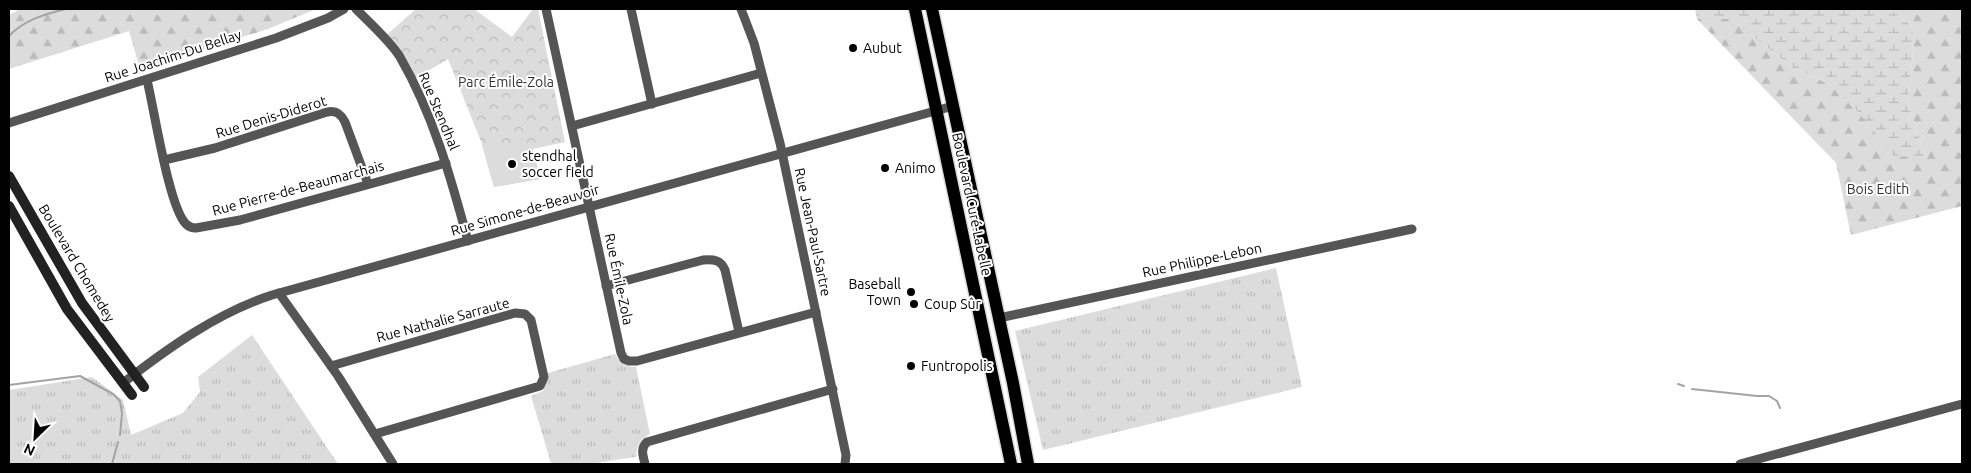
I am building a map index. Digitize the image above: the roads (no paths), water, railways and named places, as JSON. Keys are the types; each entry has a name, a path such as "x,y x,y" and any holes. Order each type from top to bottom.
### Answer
{"main road":[{"name":"Boulevard Curé-Labelle","path":"915,9 1011,464"},
{"name":"Boulevard Curé-Labelle","path":"932,9 999,318 1028,464"}],"street":[{"name":"Rue Joachim-Du Bellay","path":"9,123 276,38 328,18 344,9"},
{"name":"Rue Stendhal","path":"356,9 399,56 424,108 446,163 468,241"},
{"name":"Rue Émile-Zola","path":"546,9 621,353 626,360 637,361 816,312"},
{"path":"631,9 652,104"},
{"name":"Rue Jean-Paul-Sartre","path":"741,9 754,43 782,153 833,389 846,455 845,464"},
{"path":"572,126 761,73"},
{"name":"Rue Pierre-de-Beaumarchais","path":"147,80 174,202 185,223 193,228 240,220 446,163"},
{"name":"Rue Simone-de-Beauvoir","path":"123,383 207,324 254,300 953,106"},
{"name":"Rue Denis-Diderot","path":"164,160 215,148 327,112 334,112 340,114 345,122 368,184"},
{"name":"Boulevard Chomedey","path":"9,176 82,303 144,387"},
{"path":"9,206 71,314 132,395"},
{"name":"Rue Philippe-Lebon","path":"999,318 1412,229"},
{"path":"606,286 703,260 718,260 726,270 739,332"},
{"path":"279,292 331,366 393,464"},
{"name":"Rue Nathalie Sarraute","path":"331,366 515,313 523,314 530,318 544,377 540,386 375,434"},
{"path":"645,464 643,448 650,441 833,389"},
{"path":"1740,464 1962,404"}],"waterway":[{"path":"9,36 28,22 66,9"},
{"path":"9,385 80,376 113,394 120,401 122,413 120,435"},
{"path":"1678,384 1684,386"},
{"path":"1692,389 1769,396 1777,401 1780,408"},
{"path":"112,464 118,442"}],"place":[{"name":"Aubut","path":"853,48"},
{"name":"stendhal soccer field","path":"512,164"},
{"name":"Animo","path":"885,168"},
{"name":"Baseball Town","path":"911,292"},
{"name":"Coup Sûr","path":"914,304"},
{"name":"Funtropolis","path":"911,366"}],"park label":[{"name":"Parc Émile-Zola","path":"506,82"},
{"name":"Bois Edith","path":"1878,189"}]}
